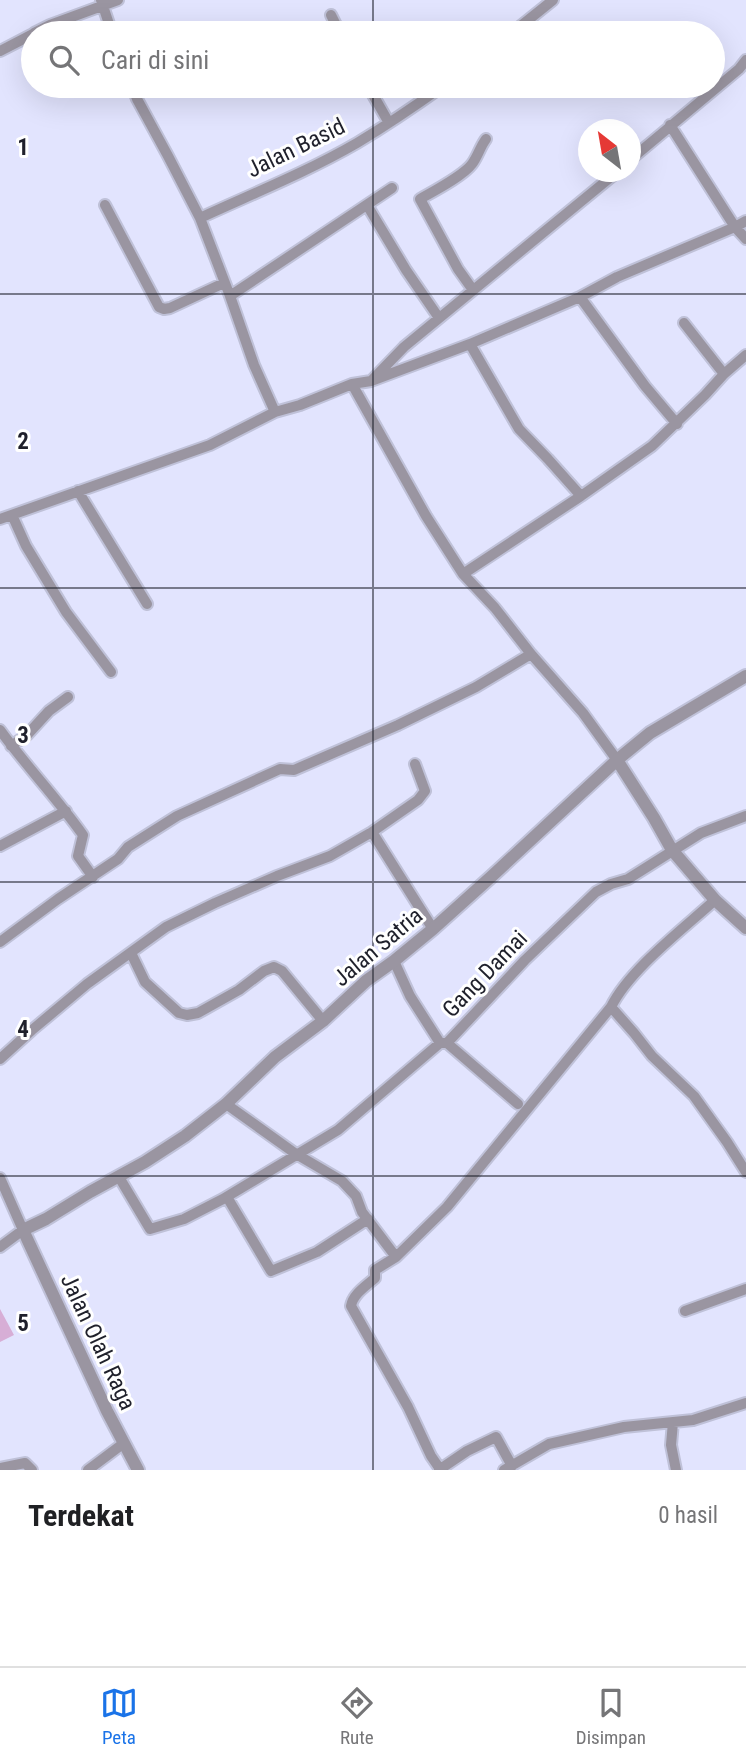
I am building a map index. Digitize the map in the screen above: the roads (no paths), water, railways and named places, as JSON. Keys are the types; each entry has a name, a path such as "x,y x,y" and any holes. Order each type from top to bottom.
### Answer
{"street":[{"path":"59,21 101,3 118,0"},
{"path":"527,21 553,0"},
{"path":"101,3 108,21"},
{"path":"331,15 334,21"},
{"path":"0,51 21,40"},
{"path":"725,80 746,60"},
{"path":"137,98 200,218 254,365 275,412"},
{"path":"375,98 389,123"},
{"name":"Jalan Basid","path":"200,218 343,150 425,98"},
{"path":"641,151 703,98"},
{"path":"670,125 735,227 746,239"},
{"path":"473,290 458,269 421,199 471,166 486,139"},
{"path":"371,381 404,347 605,182"},
{"path":"230,296 392,188"},
{"path":"105,205 159,307 170,309 225,283"},
{"path":"368,205 406,270 439,318"},
{"path":"0,519 210,445 275,412 352,384 371,381 470,344 746,221"},
{"path":"580,297 638,377 677,424"},
{"path":"684,323 724,374"},
{"path":"470,344 519,429 581,496"},
{"path":"463,574 652,446 746,355"},
{"path":"352,384 426,516 463,574 583,713 617,760 672,850 715,900 746,928"},
{"path":"78,491 147,604"},
{"path":"12,515 26,546 66,612 111,671"},
{"path":"0,942 122,856 128,847 177,816 279,769 294,769 386,730 476,687 531,654"},
{"name":"Jalan Satria","path":"23,1230 145,1162 226,1104 275,1057 323,1021 366,981 433,929 617,760 650,733 746,676"},
{"path":"12,746 27,735 49,711 68,698"},
{"path":"0,730 83,835 78,856 93,877"},
{"path":"0,1059 88,984 166,928 252,887 330,856 372,832 423,796 425,792 415,764"},
{"path":"0,846 66,811"},
{"name":"Gang Damai","path":"119,1177 150,1229 184,1219 227,1197 338,1130 443,1043 590,897 611,884 628,878 701,833 746,816"},
{"path":"372,832 433,929"},
{"path":"715,900 636,973 447,1207 396,1257 375,1270 375,1278 361,1290 351,1306 440,1470 467,1451 496,1437 508,1468 549,1444 624,1427 693,1420 746,1403"},
{"path":"131,954 145,982 179,1013 187,1016 198,1013 239,990 264,971 274,967 282,971 323,1021"},
{"path":"394,961 410,996 443,1043 518,1104"},
{"path":"611,1007 652,1056 694,1096 746,1172"},
{"path":"226,1104 296,1154 342,1181 356,1196 362,1212 396,1257"},
{"path":"0,1178 23,1230 0,1247"},
{"path":"227,1197 271,1270 317,1252 368,1219"},
{"name":"Jalan Olah Raga","path":"23,1230 75,1344 138,1470"},
{"path":"685,1311 746,1289"},
{"path":"673,1422 671,1445 676,1470"},
{"path":"88,1470 124,1443"},
{"path":"0,1468 25,1463 32,1470"}]}
